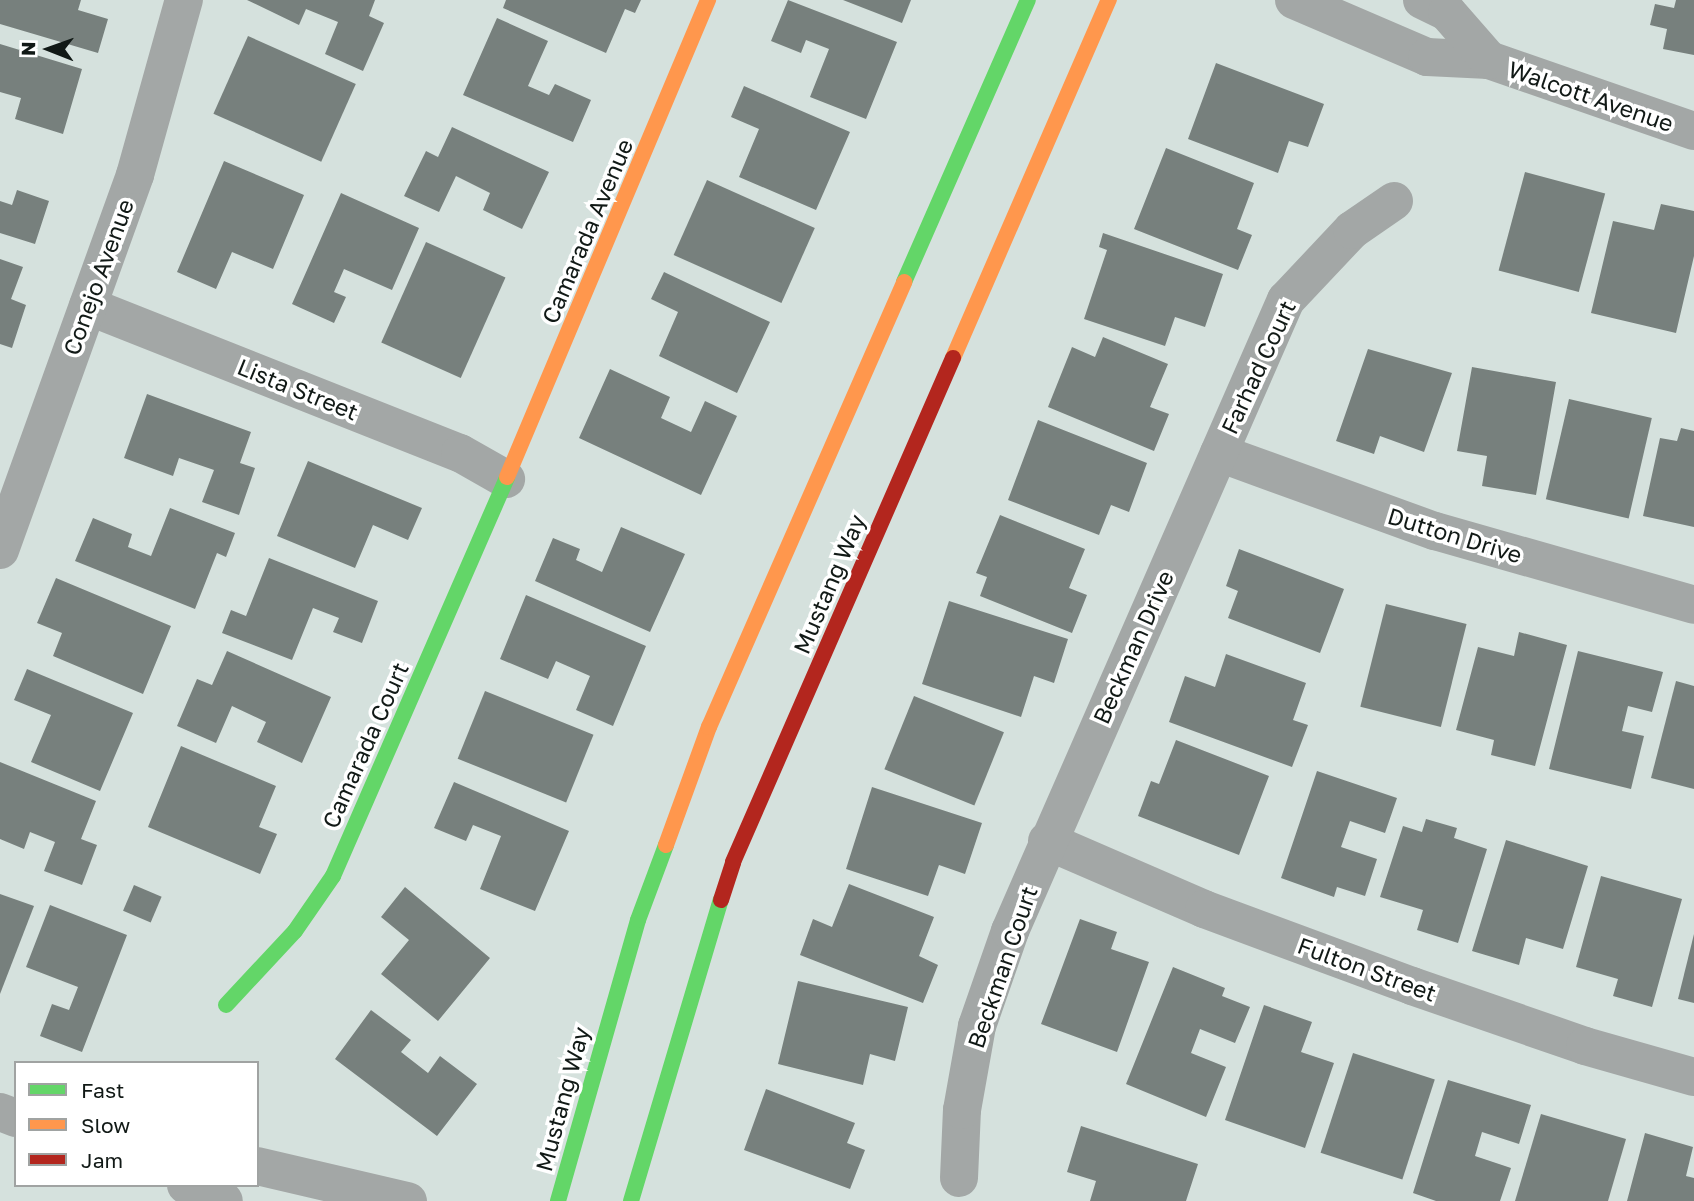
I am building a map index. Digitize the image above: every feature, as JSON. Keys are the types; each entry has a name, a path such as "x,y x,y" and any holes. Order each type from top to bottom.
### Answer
{"street":[{"name":"Conejo Avenue","path":"0,550 135,174 184,0"},
{"name":"Camarada Avenue","path":"506,478 708,0"},
{"name":"Mustang Way","path":"558,1201 638,920 709,727 1028,0"},
{"name":"Mustang Way","path":"632,1201 733,862 1109,0"},
{"name":"Walcott Avenue","path":"1294,0 1427,57 1489,60 1694,131"},
{"name":"Walcott Avenue","path":"1422,0 1447,12 1489,60"},
{"name":"Farhad Court","path":"1219,453 1286,300 1352,230 1394,201"},
{"name":"Lista Street","path":"88,306 460,453 506,478"},
{"name":"Dutton Drive","path":"1219,453 1436,531 1694,605"},
{"name":"Beckman Drive","path":"1047,841 1219,453"},
{"name":"Camarada Court","path":"226,1005 295,931 333,876 506,478"},
{"name":"Fulton Street","path":"1047,841 1204,909 1412,986 1585,1046 1694,1077"},
{"name":"Beckman Court","path":"959,1178 962,1110 977,1026 1047,841"},
{"path":"259,1166 408,1201"},
{"path":"191,1187 224,1201"}],"building":[{"path":"0,0 81,0 78,10 108,19 98,53 0,24"},
{"path":"247,0 375,0 369,16 384,23 363,71 325,54 338,22 306,9 299,25"},
{"path":"506,0 641,0 635,13 625,9 606,53 503,8"},
{"path":"788,0 897,42 866,119 810,97 829,49 806,40 801,53 771,41"},
{"path":"843,0 911,0 902,23"},
{"path":"1676,0 1694,0 1694,55 1663,49 1667,29 1650,25 1655,4 1674,8"},
{"path":"497,18 548,41 528,86 549,95 555,84 591,100 573,142 463,95"},
{"path":"248,36 356,84 321,162 213,114"},
{"path":"0,44 82,69 63,134 15,119 21,98 0,92"},
{"path":"1216,63 1324,104 1308,147 1289,141 1278,173 1188,139"},
{"path":"744,86 850,132 816,210 739,177 759,129 731,117"},
{"path":"452,127 549,172 522,229 483,210 490,193 456,176 439,212 404,196 426,151 438,157"},
{"path":"1166,148 1254,183 1237,229 1252,235 1238,270 1134,229"},
{"path":"224,161 304,195 273,269 232,252 216,289 177,272"},
{"path":"1525,172 1605,193 1579,292 1499,271"},
{"path":"707,180 815,228 781,303 674,255"},
{"path":"17,190 49,201 35,244 0,233 0,201 12,205"},
{"path":"341,193 419,228 392,290 344,269 334,292 346,297 334,323 292,304"},
{"path":"1661,204 1694,211 1694,256 1676,333 1591,313 1613,221 1654,230"},
{"path":"1103,233 1223,274 1205,327 1175,317 1165,346 1084,319 1107,250 1099,247"},
{"path":"426,242 505,277 461,378 381,342"},
{"path":"0,259 23,267 11,299 26,305 12,348 0,344"},
{"path":"664,272 770,322 737,393 659,356 678,312 651,299"},
{"path":"1103,337 1168,364 1150,407 1169,414 1154,451 1048,407 1072,347 1095,357"},
{"path":"1368,349 1452,373 1424,452 1380,436 1374,454 1336,441"},
{"path":"1472,367 1556,382 1536,495 1482,486 1487,456 1457,451"},
{"path":"610,369 670,397 661,418 691,432 705,401 737,416 701,495 579,438"},
{"path":"147,394 251,432 240,463 255,468 239,515 202,502 214,470 179,458 173,476 124,458"},
{"path":"1569,399 1652,418 1629,518 1546,499"},
{"path":"1038,420 1147,463 1129,512 1111,505 1099,535 1008,500"},
{"path":"1681,428 1694,431 1694,527 1643,516 1660,438 1677,441"},
{"path":"308,461 422,508 408,540 373,525 355,568 277,536"},
{"path":"170,508 235,533 226,557 217,553 195,609 75,561 93,518 132,534 128,547 151,556"},
{"path":"1000,515 1085,549 1069,588 1087,595 1072,633 980,596 987,577 976,573"},
{"path":"621,527 685,554 650,632 535,581 553,538 580,549 576,560 602,572"},
{"path":"1239,549 1344,589 1320,653 1228,618 1238,591 1226,586"},
{"path":"269,558 378,601 362,643 333,632 339,618 313,608 292,660 222,633 231,610 246,616"},
{"path":"56,578 171,626 143,694 53,656 62,633 37,623"},
{"path":"526,595 646,646 613,726 576,710 590,676 556,661 548,679 500,659"},
{"path":"949,601 1068,639 1054,683 1034,676 1021,717 922,684"},
{"path":"1386,604 1467,624 1441,727 1360,707"},
{"path":"1519,632 1567,645 1535,766 1491,755 1494,740 1456,730 1478,647 1514,656"},
{"path":"227,651 331,697 302,763 257,742 266,722 232,706 216,743 177,726 197,679 212,685"},
{"path":"1578,651 1663,672 1652,712 1628,706 1622,731 1644,736 1631,789 1549,769"},
{"path":"1226,654 1306,683 1293,720 1308,725 1292,767 1169,722 1185,676 1215,687"},
{"path":"27,669 133,713 100,791 31,762 51,715 14,700"},
{"path":"1676,681 1694,686 1694,789 1651,778"},
{"path":"485,691 593,735 566,803 458,759"},
{"path":"914,696 1004,732 974,806 884,769"},
{"path":"1176,740 1269,776 1239,855 1138,816 1151,781 1159,784"},
{"path":"181,746 276,786 259,827 277,834 260,874 148,827"},
{"path":"0,762 96,801 81,839 97,845 82,885 44,871 55,842 30,832 24,849 0,839"},
{"path":"1317,771 1397,798 1385,833 1350,821 1341,847 1377,859 1365,896 1337,887 1334,897 1281,878"},
{"path":"454,782 569,831 535,911 480,889 501,836 473,825 466,841 434,828"},
{"path":"872,787 982,823 965,874 939,865 928,896 846,869"},
{"path":"1426,819 1457,828 1454,838 1487,849 1458,943 1417,930 1423,910 1380,897 1403,826 1422,832"},
{"path":"1506,840 1588,866 1563,949 1526,938 1519,965 1472,951"},
{"path":"1601,876 1682,899 1652,1007 1613,996 1618,979 1576,967"},
{"path":"849,884 934,917 919,956 938,965 923,1003 800,955 813,919 832,927"},
{"path":"134,885 162,897 151,922 123,911"},
{"path":"405,887 490,958 438,1021 381,974 409,940 381,917"},
{"path":"0,894 34,906 0,994"},
{"path":"50,905 127,935 82,1052 40,1036 52,1004 69,1010 78,987 26,967"},
{"path":"1080,919 1117,932 1111,949 1149,962 1117,1052 1041,1024"},
{"path":"1694,934 1694,1003 1678,999"},
{"path":"1173,967 1225,988 1222,996 1250,1007 1235,1043 1200,1029 1191,1053 1226,1067 1206,1117 1126,1084"},
{"path":"798,981 908,1007 895,1061 870,1054 863,1085 778,1064"},
{"path":"1264,1005 1312,1022 1301,1052 1334,1063 1305,1148 1225,1120"},
{"path":"371,1010 411,1040 401,1052 428,1073 440,1056 477,1084 437,1136 335,1059"},
{"path":"1353,1053 1435,1080 1402,1179 1321,1153"},
{"path":"1448,1080 1531,1105 1519,1144 1482,1132 1475,1156 1511,1168 1500,1201 1436,1201 1413,1193"},
{"path":"766,1089 855,1123 847,1143 865,1150 850,1189 744,1150"},
{"path":"1541,1114 1626,1139 1608,1201 1515,1201"},
{"path":"1081,1126 1198,1164 1186,1201 1090,1201 1096,1181 1067,1172"},
{"path":"1645,1133 1693,1147 1686,1176 1694,1178 1694,1201 1627,1201"}],"traffic: fast":[{"path":"904,282 1028,0"},
{"path":"226,1005 295,931 333,876 507,477"},
{"path":"558,1201 638,920 666,845"},
{"path":"631,1201 721,900"}],"traffic: slow":[{"path":"507,477 708,0"},
{"path":"953,358 1109,0"},
{"path":"666,845 709,727 904,282"}],"traffic: jam":[{"path":"721,900 733,862 953,358"}]}
